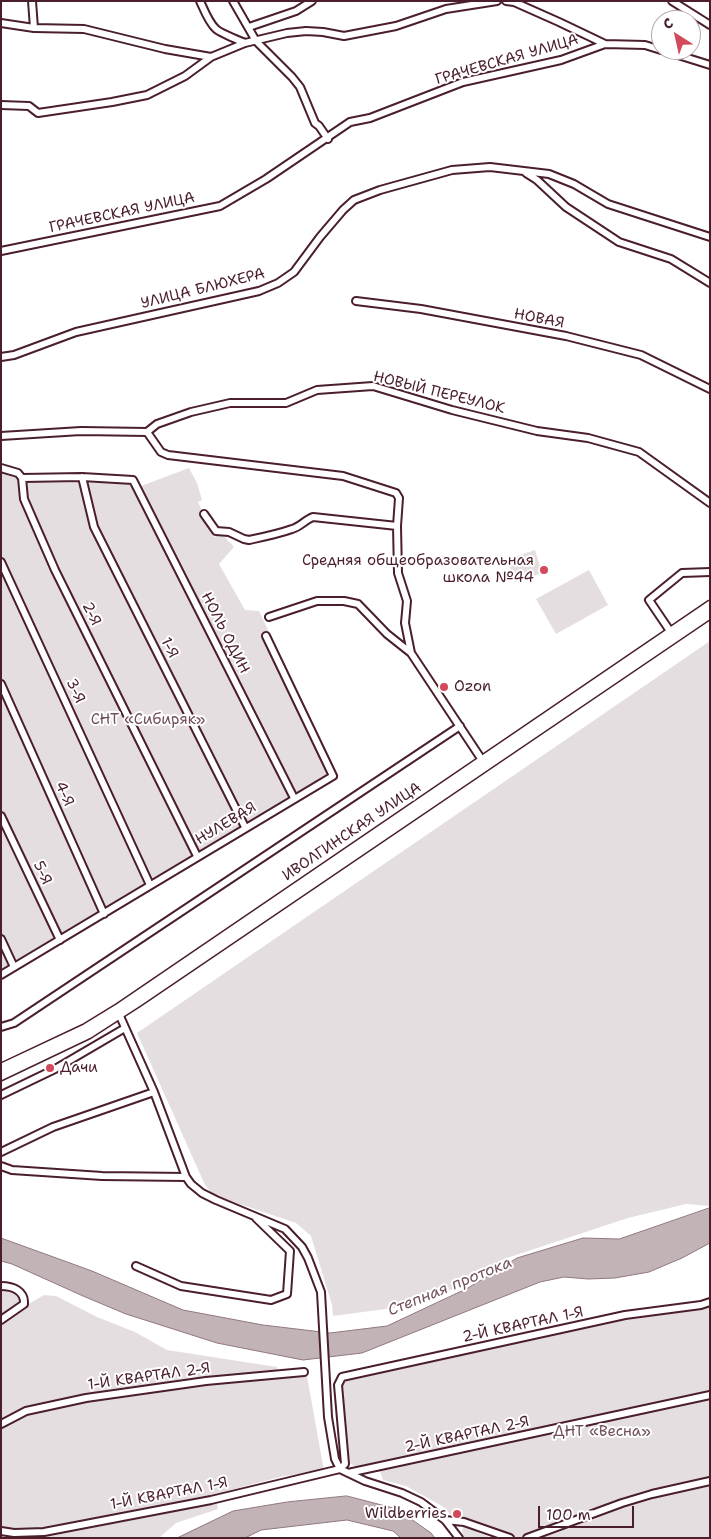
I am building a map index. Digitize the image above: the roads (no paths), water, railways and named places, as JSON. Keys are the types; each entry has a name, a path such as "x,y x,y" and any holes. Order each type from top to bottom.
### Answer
{"main road":[{"name":"ИВОЛГИНСКАЯ УЛИЦА","path":"1,1068 86,1028 116,1009 710,604"},
{"name":"ИВОЛГИНСКАЯ УЛИЦА","path":"1,1076 88,1034 119,1014 710,614"}],"street":[{"path":"32,1 34,28"},
{"path":"200,1 214,28 245,43"},
{"path":"232,1 256,41 300,87 315,123 320,126 328,139"},
{"path":"249,27 296,11 312,1"},
{"path":"1,105 29,106 38,114 121,100 147,94 178,80 211,57 245,43 287,33 306,31 344,36 396,26 446,9 497,1"},
{"path":"506,1 514,2 605,44"},
{"path":"672,1 710,25"},
{"path":"1,24 34,28 84,29 165,49 211,57"},
{"name":"ГРАЧЕВСКАЯ УЛИЦА","path":"1,251 220,206 328,139 350,122 370,118 464,82 561,60 605,44 651,47"},
{"name":"ГРАЧЕВСКАЯ УЛИЦА","path":"694,60 710,65"},
{"name":"УЛИЦА БЛЮХЕРА","path":"1,357 14,355 76,332 260,291 278,283 294,272 320,237 354,200 380,190 452,170 490,168 549,174 574,184 608,204 710,236"},
{"path":"523,171 537,180 566,207 619,242 671,259 710,283"},
{"name":"НОВАЯ","path":"356,301 421,309 566,336 632,352 710,390"},
{"name":"НОВЫЙ ПЕРЕУЛОК","path":"147,432 157,424 191,412 230,403 286,403 317,390 373,386 452,410 537,431 588,438 639,452 708,499"},
{"path":"1,436 81,431 147,432 161,452 168,455 343,476 392,490 399,498 397,526 398,573 407,601 405,623 411,653"},
{"path":"1,468 18,473 22,478 82,477"},
{"name":"НОЛЬ ОДИН","path":"82,477 133,480 294,798"},
{"name":"1-Я","path":"82,477 94,527 246,827"},
{"name":"2-Я","path":"22,478 24,499 55,570 197,856"},
{"path":"204,514 216,531 228,532 249,540 293,529 312,517 397,526"},
{"name":"3-Я","path":"1,562 150,885"},
{"path":"670,631 650,600 682,572 710,572"},
{"path":"269,617 317,602 344,601 358,604 386,634 411,653 482,760"},
{"name":"НУЛЕВАЯ","path":"1,975 332,776 266,636"},
{"name":"4-Я","path":"1,684 104,914"},
{"path":"1,1027 14,1023 460,726"},
{"name":"5-Я","path":"1,816 60,940"},
{"path":"1,939 14,967"},
{"path":"119,1014 154,1092 186,1177 191,1184 202,1193 216,1200 285,1229 302,1247 308,1258 321,1292 328,1417 335,1459 340,1469 365,1481 402,1492 421,1502 445,1520 459,1538"},
{"path":"1,1095 54,1069 125,1028"},
{"path":"1,1152 53,1127 154,1092"},
{"path":"1,1166 12,1170 102,1176 186,1177"},
{"path":"136,1266 181,1286 271,1300 287,1294 290,1251 253,1215"},
{"path":"1,1286 20,1291 24,1304 1,1320"},
{"name":"2-Й КВАРТАЛ 1-Я","path":"340,1469 346,1464 338,1385 342,1378 625,1315 701,1305 710,1302"},
{"name":"1-Й КВАРТАЛ 2-Я","path":"1,1424 26,1411 86,1398 206,1381 304,1372"},
{"name":"2-Й КВАРТАЛ 2-Я","path":"347,1474 710,1395"},
{"name":"1-Й КВАРТАЛ 1-Я","path":"1,1531 14,1533 44,1532 211,1500 340,1469"},
{"path":"527,1538 622,1503 710,1481"},
{"path":"445,1520 464,1522 510,1538"}],"place":[{"name":"Средняя общеобразовательная школа №44","path":"544,570"},
{"name":"Ozon","path":"444,687"},
{"name":"Дачи","path":"50,1068"},
{"name":"Wildberries","path":"457,1514"}],"park label":[{"name":"СНТ «Сибиряк»","path":"148,720"},
{"name":"ДНТ «Весна»","path":"602,1432"}],"water label":[{"name":"Степная протока","path":"450,1287"}]}
